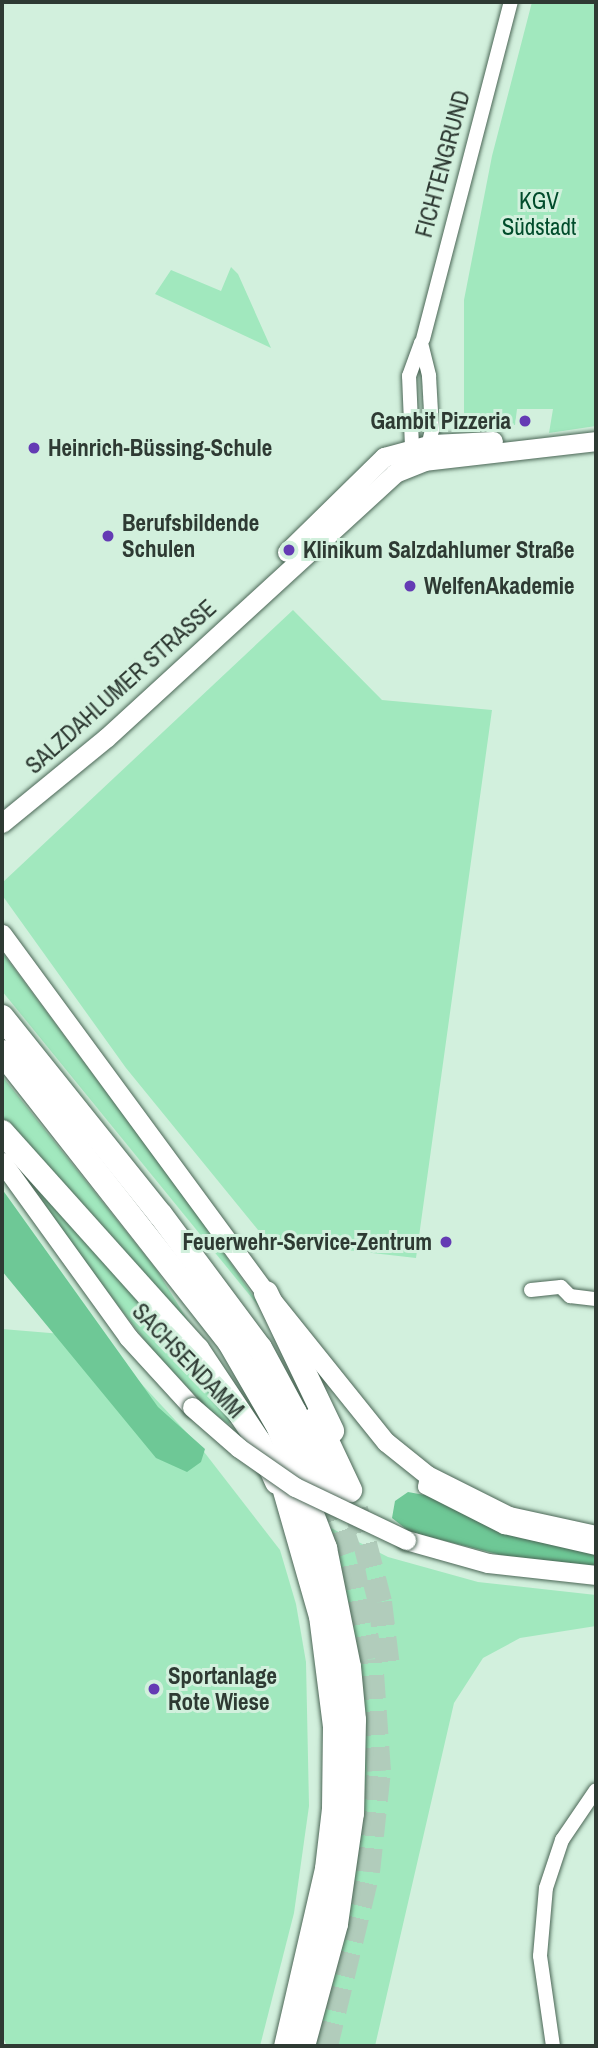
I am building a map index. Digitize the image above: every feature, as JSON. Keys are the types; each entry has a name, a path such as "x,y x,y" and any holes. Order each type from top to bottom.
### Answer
{"highway":[{"path":"2,1017 160,1214 199,1244 266,1330 296,1379 346,1498 318,1398 266,1293"},
{"path":"2,1052 153,1240 230,1343 279,1428 318,1524 340,1609 354,1720 352,1813 337,1924 303,2046"},
{"path":"2,1132 197,1349 259,1442 295,1520"},
{"path":"153,1240 258,1418 295,1520 321,1616 335,1767 327,1869 284,2046"}],"street":[{"name":"FICHTENGRUND","path":"423,339 511,2"},
{"path":"421,343 429,376 422,450 409,376 421,343"},
{"name":"SALZDAHLUMER STRASSE","path":"2,823 106,738 385,480 422,450 596,441"},
{"path":"2,934 266,1293 364,1419 427,1475 509,1516 596,1535"},
{"name":"SACHSENDAMM","path":"2,1162 103,1306 192,1407 233,1443 295,1487 406,1540 488,1563 596,1575"},
{"path":"531,1290 561,1287 570,1296 596,1299"},
{"path":"427,1475 425,1487 492,1522 552,1541 596,1548"},
{"path":"553,2046 541,1968 546,1888 562,1840 596,1790"}],"green space":[{"name":"KGV Südstadt","path":"532,2 596,2 596,426 549,433 553,409 517,409 515,425 464,428 464,300 492,156"},
{"path":"231,267 238,274 271,348 155,294 171,270 221,291"},
{"path":"293,610 382,700 492,710 416,1258 267,1241 126,1068 2,895 2,883"},
{"path":"2,952 200,1218 269,1319 2,991"},
{"path":"2,1076 156,1269 192,1327 2,1120"},
{"path":"10,1152 194,1360 235,1421 228,1424 206,1407 150,1347 71,1244"},
{"path":"2,1189 158,1407 205,1449 201,1462 187,1472 156,1458 2,1271"},
{"name":"Sportanlage Rote Wiese","path":"2,1329 98,1337 201,1448 280,1550 296,1604 306,1662 309,1806 294,1913 260,2046 7,2046 2,2035"},
{"path":"408,1492 430,1496 520,1538 596,1552 596,1566 517,1559 410,1532 392,1518 395,1501"},
{"path":"329,1527 388,1557 478,1582 596,1595 596,1626 520,1638 483,1658 454,1703 375,2046 314,2046 319,2031"}],"tunnel":[{"path":"326,2046 368,1872 379,1771 371,1659 350,1553 330,1495"},
{"path":"356,1509 380,1602 388,1667"}],"place":[{"name":"Gambit Pizzeria","path":"525,421"},
{"name":"Heinrich-Büssing-Schule","path":"34,448"},
{"name":"Berufsbildende Schulen","path":"108,536"},
{"name":"Klinikum Salzdahlumer Straße","path":"289,550"},
{"name":"WelfenAkademie","path":"410,586"},
{"name":"Feuerwehr-Service-Zentrum","path":"446,1242"},
{"name":"Sportanlage Rote Wiese","path":"154,1689"}]}
